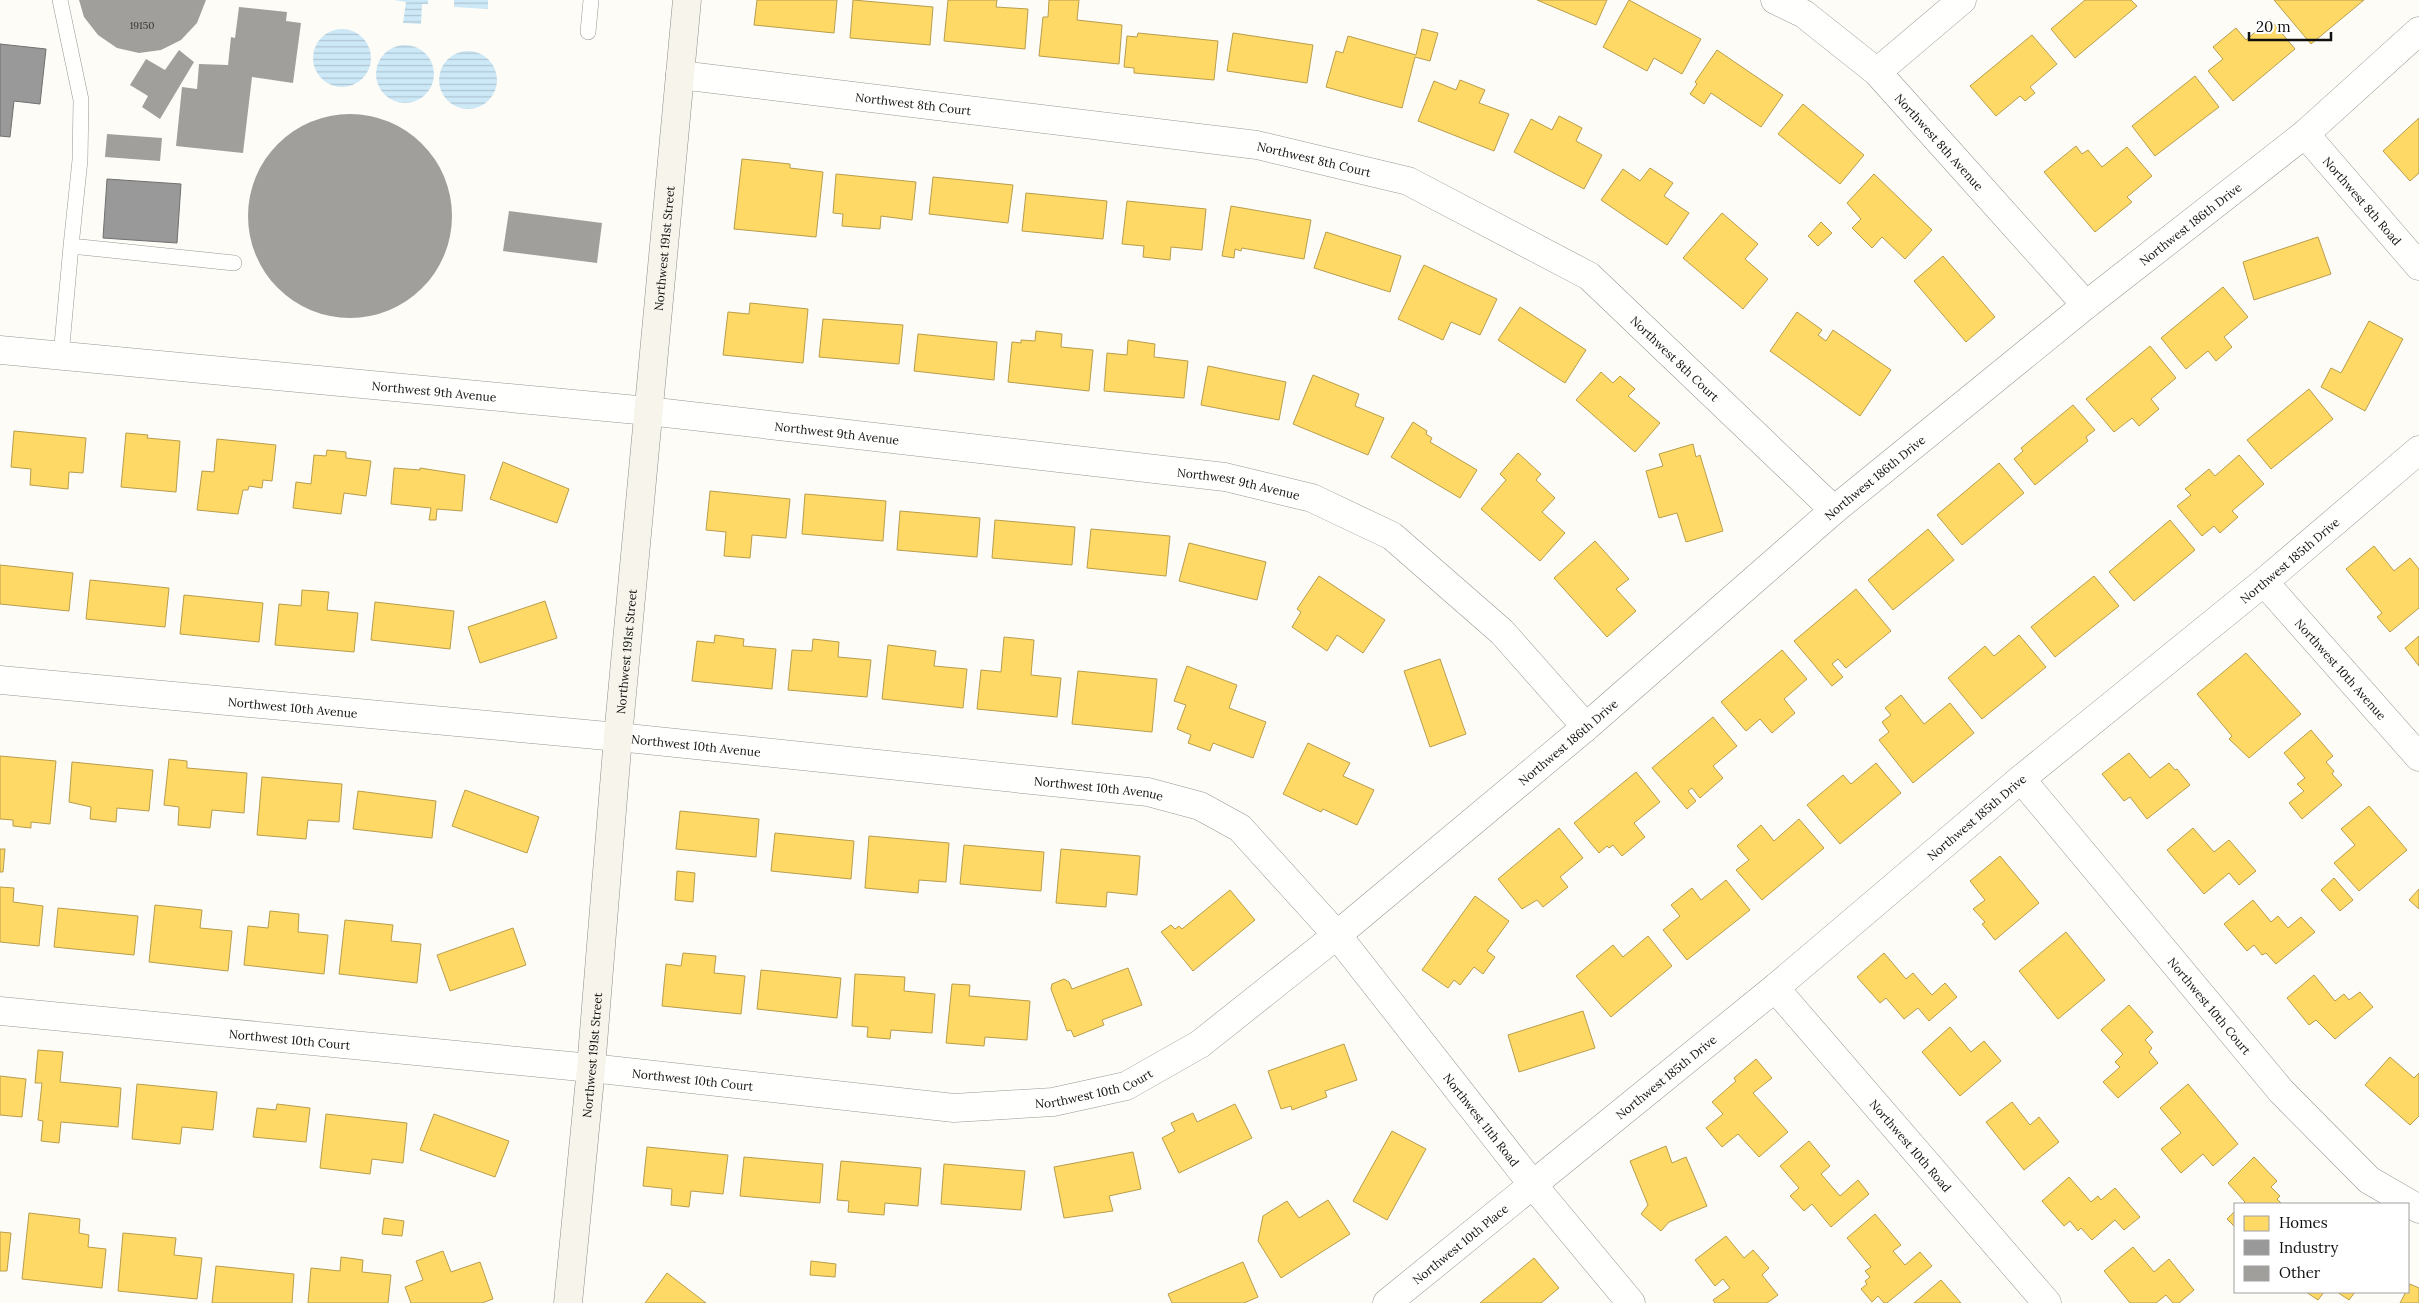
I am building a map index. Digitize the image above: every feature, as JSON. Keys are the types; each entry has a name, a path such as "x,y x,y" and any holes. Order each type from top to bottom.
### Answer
{"street":[{"name":"Northwest 191st Street","path":"568,1303 591,1068 618,737 687,0"},
{"name":"Northwest 8th Avenue","path":"1776,0 1804,14 1877,72 2086,305"},
{"path":"1877,72 1962,0"},
{"name":"Northwest 186th Drive","path":"1337,935 1586,727 1834,510 2086,305 2305,134 2419,31"},
{"name":"Northwest 8th Court","path":"680,75 1257,145 1408,181 1590,276 1834,510"},
{"name":"Northwest 8th Road","path":"2305,134 2419,266"},
{"name":"Northwest 9th Avenue","path":"0,350 648,411 1225,477 1312,498 1392,536 1502,632 1586,727"},
{"name":"Northwest 185th Drive","path":"1533,1185 1775,988 2021,779 2264,582 2419,450"},
{"name":"Northwest 10th Avenue","path":"2264,582 2419,757"},
{"name":"Northwest 10th Avenue","path":"0,680 618,737 1148,792 1200,806 1240,828 1337,935"},
{"name":"Northwest 10th Court","path":"2021,779 2281,1091 2369,1180 2409,1203"},
{"name":"Northwest 10th Court","path":"0,1011 591,1068 954,1108 1053,1102 1126,1086 1200,1044 1337,935"},
{"name":"Northwest 11th Road","path":"1337,935 1533,1185 1631,1303"},
{"name":"Northwest 10th Road","path":"1775,988 2046,1303"},
{"name":"Northwest 10th Place","path":"1388,1303 1533,1185"}],"lane":[{"path":"60,0 81,100 80,160 61,356"},
{"path":"588,32 591,0"},
{"path":"71,246 234,263"}],"water":[{"path":"394,0 428,0 428,4 422,4 421,24 403,23 406,2"},
{"path":"454,0 488,0 488,9 454,7"},
{"path":"342,29 353,31 363,37 369,47 371,58 369,69 363,79 353,85 342,87 331,85 321,79 315,69 313,58 315,47 321,37 331,31"},
{"path":"405,45 416,47 426,53 432,63 434,74 432,85 426,95 416,101 405,103 394,101 384,95 378,85 376,74 378,63 384,53 394,47"},
{"path":"468,51 484,56 492,64 497,80 492,96 484,104 468,109 452,104 444,96 439,80 444,64 452,56"}],"building: Homes":[{"path":"757,0 837,0 834,33 754,25"},
{"path":"853,0 933,7 930,45 850,38"},
{"path":"948,0 997,0 996,7 1028,9 1025,49 944,41"},
{"path":"1049,0 1079,0 1077,20 1122,25 1119,64 1039,56 1043,17 1048,17"},
{"path":"1537,0 1607,0 1596,25"},
{"path":"1629,0 1701,39 1682,74 1654,58 1647,71 1603,47"},
{"path":"2085,0 2131,0 2137,6 2075,58 2051,29"},
{"path":"2274,0 2364,0 2311,44"},
{"path":"2270,19 2295,49 2233,101 2208,71 2223,59 2213,47 2236,28 2246,40"},
{"path":"1422,29 1438,33 1430,61 1415,57 1402,108 1326,87 1336,51 1343,53 1348,36 1416,55"},
{"path":"1138,33 1218,41 1214,80 1134,73 1134,68 1124,67 1127,36 1137,37"},
{"path":"1233,33 1313,45 1307,83 1227,71"},
{"path":"2032,35 2057,64 2030,87 2035,93 2025,101 2020,96 1996,116 1970,86"},
{"path":"1717,50 1783,95 1761,127 1711,93 1704,104 1690,94 1697,84 1695,82"},
{"path":"2195,76 2219,107 2155,156 2132,126"},
{"path":"1460,80 1485,90 1479,103 1509,114 1494,151 1418,121 1434,81 1456,90"},
{"path":"1803,104 1864,155 1840,184 1778,134"},
{"path":"1559,116 1582,128 1576,141 1602,155 1584,189 1514,152 1531,119 1552,130"},
{"path":"2419,118 2419,173 2410,181 2383,151"},
{"path":"2076,146 2082,154 2088,150 2102,167 2127,147 2152,176 2127,197 2132,202 2095,232 2044,172"},
{"path":"742,159 790,164 790,168 823,172 816,237 734,229"},
{"path":"1650,168 1673,183 1664,196 1689,213 1667,245 1601,200 1623,169 1640,181"},
{"path":"836,174 916,182 912,220 881,216 880,229 842,226 843,214 833,213"},
{"path":"1874,174 1932,230 1905,259 1882,237 1872,248 1852,228 1861,219 1847,203"},
{"path":"933,177 1013,185 1008,223 929,214"},
{"path":"1026,193 1107,201 1103,239 1022,231"},
{"path":"1127,201 1206,209 1202,250 1171,247 1170,260 1143,257 1144,246 1122,244"},
{"path":"1231,206 1311,220 1304,259 1242,248 1241,251 1235,249 1234,258 1222,256"},
{"path":"1722,213 1758,244 1745,259 1768,279 1743,309 1683,258"},
{"path":"1821,222 1832,233 1818,246 1808,236"},
{"path":"1326,232 1401,256 1390,292 1314,268"},
{"path":"2318,237 2331,274 2254,300 2243,262"},
{"path":"1943,256 1995,317 1966,342 1914,281"},
{"path":"1424,265 1497,299 1480,335 1451,322 1443,340 1398,319"},
{"path":"2223,287 2248,317 2224,337 2232,347 2216,361 2208,351 2186,369 2161,338"},
{"path":"750,303 808,309 803,363 723,355 728,312 749,314"},
{"path":"1520,307 1586,350 1565,383 1498,340"},
{"path":"1797,312 1822,330 1818,335 1826,341 1833,330 1891,370 1860,416 1770,351"},
{"path":"823,319 903,325 899,364 819,357"},
{"path":"2369,321 2403,339 2365,411 2321,387 2331,368 2341,373"},
{"path":"1036,331 1062,334 1061,347 1093,350 1089,391 1008,382 1012,342 1021,343 1021,340 1035,341"},
{"path":"918,334 997,342 994,380 914,371"},
{"path":"1128,340 1155,344 1154,357 1188,361 1184,398 1104,391 1107,353 1127,355"},
{"path":"2150,346 2176,378 2151,399 2159,409 2139,426 2132,418 2114,432 2086,399"},
{"path":"1208,366 1286,382 1279,420 1201,405"},
{"path":"1601,372 1613,383 1620,376 1635,389 1628,396 1660,423 1635,452 1576,400"},
{"path":"1313,375 1359,394 1355,406 1384,418 1368,455 1293,424"},
{"path":"2309,389 2333,419 2271,469 2247,440"},
{"path":"2073,405 2095,430 2086,437 2088,441 2035,485 2014,459 2023,451 2021,448"},
{"path":"1413,422 1427,431 1426,434 1432,438 1430,442 1477,470 1460,498 1391,457"},
{"path":"14,431 86,438 83,473 69,472 68,489 30,485 31,469 11,467"},
{"path":"126,433 148,435 147,438 180,441 176,492 121,487"},
{"path":"217,439 276,445 272,481 263,480 262,488 249,486 248,490 243,490 238,514 197,510 202,471 214,472"},
{"path":"1693,444 1696,457 1700,455 1723,531 1686,542 1677,513 1659,518 1646,471 1663,466 1659,454"},
{"path":"327,450 346,452 346,458 371,461 366,496 344,493 341,514 293,508 296,482 311,484 314,455 326,456"},
{"path":"1518,453 1541,474 1536,480 1555,498 1542,512 1565,533 1540,561 1481,509 1506,480 1500,474"},
{"path":"2239,455 2264,484 2232,511 2238,517 2220,533 2214,526 2202,536 2177,506 2191,495 2185,489 2209,469 2215,476"},
{"path":"503,462 569,489 557,523 490,499"},
{"path":"1999,463 2024,493 1962,545 1937,515"},
{"path":"394,468 420,470 420,468 465,475 462,511 437,509 436,520 429,520 431,508 391,504"},
{"path":"710,491 790,499 786,538 752,535 750,558 724,556 726,532 706,530"},
{"path":"805,494 886,501 883,541 802,534"},
{"path":"900,511 980,518 977,557 897,550"},
{"path":"995,520 1075,527 1072,565 992,558"},
{"path":"2170,520 2195,550 2134,601 2109,572"},
{"path":"1091,529 1170,536 1166,576 1087,568"},
{"path":"1928,529 1954,560 1893,610 1868,580"},
{"path":"1595,541 1629,579 1616,589 1636,611 1607,637 1554,578"},
{"path":"1189,543 1266,562 1257,600 1179,581"},
{"path":"2374,546 2394,571 2410,558 2419,569 2419,608 2390,632 2377,617 2382,613 2346,569"},
{"path":"0,565 73,573 69,611 0,604"},
{"path":"1319,576 1385,620 1363,653 1337,635 1327,651 1292,627 1301,612 1297,609"},
{"path":"2094,576 2119,606 2055,657 2031,627"},
{"path":"90,580 169,588 165,627 86,619"},
{"path":"1856,589 1891,631 1846,668 1838,659 1832,664 1843,677 1832,686 1794,641"},
{"path":"302,590 329,592 327,610 358,613 354,652 275,645 279,604 301,606"},
{"path":"184,595 263,603 259,642 180,634"},
{"path":"545,601 557,638 480,663 468,627"},
{"path":"375,602 454,611 450,649 371,640"},
{"path":"715,635 744,639 743,646 776,649 772,689 692,681 697,641 714,643"},
{"path":"2019,635 2046,667 1982,719 1948,678 1985,646 1994,656"},
{"path":"2419,636 2419,666 2405,648"},
{"path":"1004,637 1034,640 1031,675 1061,678 1057,717 977,709 981,670 1001,672"},
{"path":"813,639 839,642 838,657 871,660 867,697 788,690 792,650 812,651"},
{"path":"888,645 936,651 934,666 967,669 963,708 882,699"},
{"path":"1782,650 1807,679 1784,699 1795,713 1772,733 1760,719 1746,731 1721,702"},
{"path":"2246,653 2301,714 2249,758 2229,739 2232,736 2197,694"},
{"path":"1440,659 1466,734 1430,747 1404,671"},
{"path":"1187,666 1237,685 1229,708 1266,722 1253,758 1213,743 1210,751 1188,743 1191,735 1177,729 1186,705 1174,701"},
{"path":"1078,671 1157,679 1152,732 1072,724"},
{"path":"1901,695 1924,724 1950,703 1974,733 1913,783 1879,740 1889,732 1882,722 1891,715 1885,708"},
{"path":"1713,717 1737,746 1713,766 1723,778 1700,798 1692,788 1688,791 1696,801 1687,809 1652,768"},
{"path":"2311,730 2333,756 2326,762 2334,771 2332,774 2342,785 2302,819 2289,803 2304,791 2297,784 2305,778 2284,753"},
{"path":"1308,743 1350,763 1343,776 1374,790 1357,825 1323,809 1321,812 1283,794"},
{"path":"2129,753 2150,778 2169,763 2175,770 2177,769 2190,785 2147,819 2130,797 2124,801 2102,774"},
{"path":"0,756 56,761 50,824 31,822 31,828 13,826 13,820 0,819"},
{"path":"169,759 187,761 187,768 247,773 244,813 212,810 210,828 178,825 179,807 164,805"},
{"path":"72,762 153,770 149,811 117,808 116,822 90,819 91,807 69,802"},
{"path":"1876,763 1901,793 1840,844 1807,805 1843,775 1851,784"},
{"path":"1636,772 1660,802 1634,823 1645,837 1622,856 1613,845 1609,848 1607,846 1599,853 1574,823"},
{"path":"262,777 342,784 339,822 308,820 306,839 257,835"},
{"path":"465,790 539,817 527,853 452,826"},
{"path":"358,791 436,801 432,838 353,829"},
{"path":"2369,806 2407,850 2359,891 2334,863 2355,845 2341,829"},
{"path":"680,811 759,819 756,857 676,849"},
{"path":"1799,819 1824,848 1762,900 1736,870 1749,860 1737,846 1761,825 1774,841"},
{"path":"1559,828 1583,858 1560,877 1568,887 1543,907 1537,900 1522,909 1498,879"},
{"path":"2193,828 2214,852 2229,840 2256,871 2239,885 2229,873 2204,894 2167,850"},
{"path":"775,833 854,841 851,879 771,871"},
{"path":"869,836 949,843 946,882 919,880 918,893 865,888"},
{"path":"964,845 1044,852 1041,891 960,884"},
{"path":"0,849 5,849 3,872 0,872"},
{"path":"1061,849 1140,856 1137,895 1107,892 1106,907 1056,903"},
{"path":"2000,856 2039,903 1995,940 1982,924 1985,922 1973,909 1985,900 1970,881"},
{"path":"677,871 695,873 693,902 675,900"},
{"path":"2334,878 2353,900 2340,911 2321,890"},
{"path":"1726,880 1750,910 1687,960 1663,930 1680,916 1671,905 1692,888 1701,900"},
{"path":"0,887 14,888 13,902 43,906 39,946 0,942"},
{"path":"2419,889 2419,909 2409,900"},
{"path":"1230,890 1255,920 1193,971 1161,932 1171,925 1175,929 1179,926 1182,929"},
{"path":"1475,896 1509,921 1487,951 1495,957 1483,974 1474,967 1460,985 1454,980 1448,988 1422,970"},
{"path":"2253,900 2271,922 2278,916 2288,928 2301,917 2315,932 2276,964 2266,953 2262,955 2254,945 2247,951 2224,924"},
{"path":"155,905 202,910 200,928 232,931 228,971 149,962"},
{"path":"58,908 138,916 134,955 54,947"},
{"path":"270,911 299,914 298,932 328,935 324,974 244,965 248,926 268,928"},
{"path":"345,920 393,925 391,941 421,944 417,983 339,974"},
{"path":"513,928 526,965 450,991 437,955"},
{"path":"2066,932 2105,980 2058,1019 2019,971"},
{"path":"1648,936 1672,966 1611,1017 1576,976 1613,945 1623,957"},
{"path":"683,953 716,956 714,973 745,976 741,1014 662,1006 666,964 681,966"},
{"path":"1884,953 1906,979 1913,973 1932,995 1945,983 1957,997 1929,1021 1918,1008 1904,1019 1886,998 1880,1003 1857,977"},
{"path":"1128,968 1142,1005 1102,1020 1104,1025 1074,1037 1071,1030 1067,1031 1051,989 1052,984 1064,979 1069,982 1072,989"},
{"path":"761,970 841,978 837,1018 757,1009"},
{"path":"855,974 905,977 904,991 935,994 932,1033 891,1030 890,1039 878,1038 867,1037 868,1027 852,1026"},
{"path":"2314,975 2335,1001 2344,994 2349,1000 2360,992 2373,1007 2335,1039 2316,1020 2309,1025 2287,998"},
{"path":"952,984 970,985 969,996 1030,1001 1027,1040 985,1037 984,1046 946,1043"},
{"path":"2129,1005 2153,1032 2145,1040 2152,1048 2149,1052 2158,1063 2118,1098 2103,1082 2120,1067 2115,1062 2123,1054 2101,1030"},
{"path":"1583,1011 1595,1048 1519,1072 1508,1035"},
{"path":"1950,1027 1971,1052 1984,1041 2001,1061 1960,1096 1922,1052"},
{"path":"1344,1044 1357,1080 1325,1091 1327,1097 1292,1110 1291,1106 1281,1109 1268,1071"},
{"path":"38,1050 63,1052 60,1082 121,1088 118,1127 61,1122 59,1143 41,1141 43,1121 38,1120 42,1083 35,1083"},
{"path":"2390,1057 2414,1078 2419,1073 2419,1116 2410,1125 2365,1085"},
{"path":"1756,1059 1772,1078 1753,1093 1788,1132 1759,1157 1738,1134 1722,1147 1706,1128 1723,1114 1712,1102 1736,1081 1734,1078"},
{"path":"0,1076 26,1079 22,1117 0,1115"},
{"path":"137,1084 217,1092 213,1130 182,1127 180,1144 132,1139"},
{"path":"2188,1084 2238,1144 2213,1166 2203,1154 2181,1173 2161,1149 2181,1133 2160,1108"},
{"path":"2012,1102 2030,1125 2039,1117 2059,1142 2024,1170 1986,1122"},
{"path":"277,1104 310,1108 306,1142 253,1137 257,1108 276,1110"},
{"path":"1235,1104 1252,1138 1179,1173 1162,1138 1175,1131 1171,1123 1193,1113 1197,1122"},
{"path":"326,1114 407,1123 403,1163 372,1159 370,1174 320,1168"},
{"path":"434,1114 509,1141 495,1177 420,1150"},
{"path":"1392,1131 1426,1149 1387,1220 1353,1201"},
{"path":"1809,1141 1830,1166 1821,1174 1840,1196 1858,1180 1869,1194 1831,1227 1812,1204 1804,1211 1790,1196 1799,1188 1780,1166"},
{"path":"1666,1146 1672,1163 1686,1157 1707,1206 1669,1222 1661,1231 1641,1214 1648,1205 1630,1161"},
{"path":"647,1147 728,1155 723,1194 691,1191 689,1207 671,1205 672,1189 643,1186"},
{"path":"1133,1152 1141,1189 1109,1196 1113,1211 1064,1218 1054,1167"},
{"path":"744,1157 823,1164 820,1203 740,1196"},
{"path":"2254,1157 2277,1181 2271,1187 2280,1196 2277,1199 2281,1203 2244,1203 2228,1183"},
{"path":"841,1161 921,1168 918,1206 885,1203 884,1215 848,1212 849,1201 837,1200"},
{"path":"944,1164 1025,1171 1021,1210 941,1204"},
{"path":"2069,1177 2091,1202 2098,1196 2101,1200 2115,1188 2140,1217 2124,1230 2115,1220 2092,1240 2081,1228 2078,1231 2070,1221 2064,1226 2042,1201"},
{"path":"1328,1200 1350,1234 1281,1278 1258,1241 1263,1216 1287,1201 1299,1218"},
{"path":"2234,1212 2234,1226 2227,1219"},
{"path":"29,1213 80,1219 79,1233 89,1235 88,1247 106,1249 102,1288 22,1279"},
{"path":"1875,1214 1901,1245 1893,1251 1905,1265 1920,1252 1932,1266 1887,1303 1884,1303 1878,1296 1872,1302 1861,1289 1867,1284 1865,1281 1870,1277 1865,1271 1871,1267 1847,1238"},
{"path":"384,1218 404,1221 402,1236 382,1234"},
{"path":"0,1232 11,1233 7,1271 0,1271"},
{"path":"123,1233 176,1238 174,1255 202,1258 197,1299 118,1291"},
{"path":"1726,1236 1744,1258 1753,1250 1769,1268 1762,1275 1778,1295 1767,1303 1715,1303 1713,1300 1730,1288 1723,1279 1715,1286 1695,1260"},
{"path":"2133,1247 2154,1272 2169,1259 2194,1290 2179,1303 2173,1303 2166,1295 2156,1303 2130,1303 2104,1271"},
{"path":"443,1251 451,1272 480,1262 493,1299 482,1303 411,1303 405,1287 423,1280 416,1261"},
{"path":"341,1257 363,1260 362,1272 391,1275 388,1303 308,1303 311,1268 340,1271"},
{"path":"1534,1258 1559,1288 1541,1303 1480,1303"},
{"path":"811,1261 836,1264 835,1277 810,1275"},
{"path":"1243,1262 1258,1297 1244,1303 1172,1303 1168,1294"},
{"path":"216,1266 294,1274 292,1303 212,1303"},
{"path":"667,1273 706,1303 645,1303"},
{"path":"1941,1280 1961,1303 1914,1303"},
{"path":"2410,1284 2419,1288 2419,1303 2400,1303 2405,1293 2409,1293"},
{"path":"2308,1293 2323,1293 2318,1300"},
{"path":"2338,1293 2354,1293 2349,1300"}],"building: Industry":[{"path":"0,44 46,49 40,104 14,101 10,137 0,136"},
{"path":"107,179 181,184 177,243 103,238"}],"building: Other":[{"path":"79,0 206,0 197,23 181,40 161,50 139,53 117,48 98,35 84,17"},
{"path":"239,7 287,12 286,21 301,23 293,83 252,77 243,153 176,146 182,87 197,89 199,64 228,65 231,37 235,38"},
{"path":"179,50 194,62 160,119 142,107 148,96 130,85 146,59 165,70"},
{"path":"350,114 370,116 398,126 415,137 429,151 444,177 450,196 452,216 450,236 440,264 429,281 415,295 389,310 370,316 350,318 330,316 302,306 285,295 271,281 256,255 250,236 248,216 250,196 260,168 271,151 285,137 311,122 330,116"},
{"path":"107,134 162,138 160,161 105,157"},
{"path":"509,211 602,223 597,263 503,251"}]}
